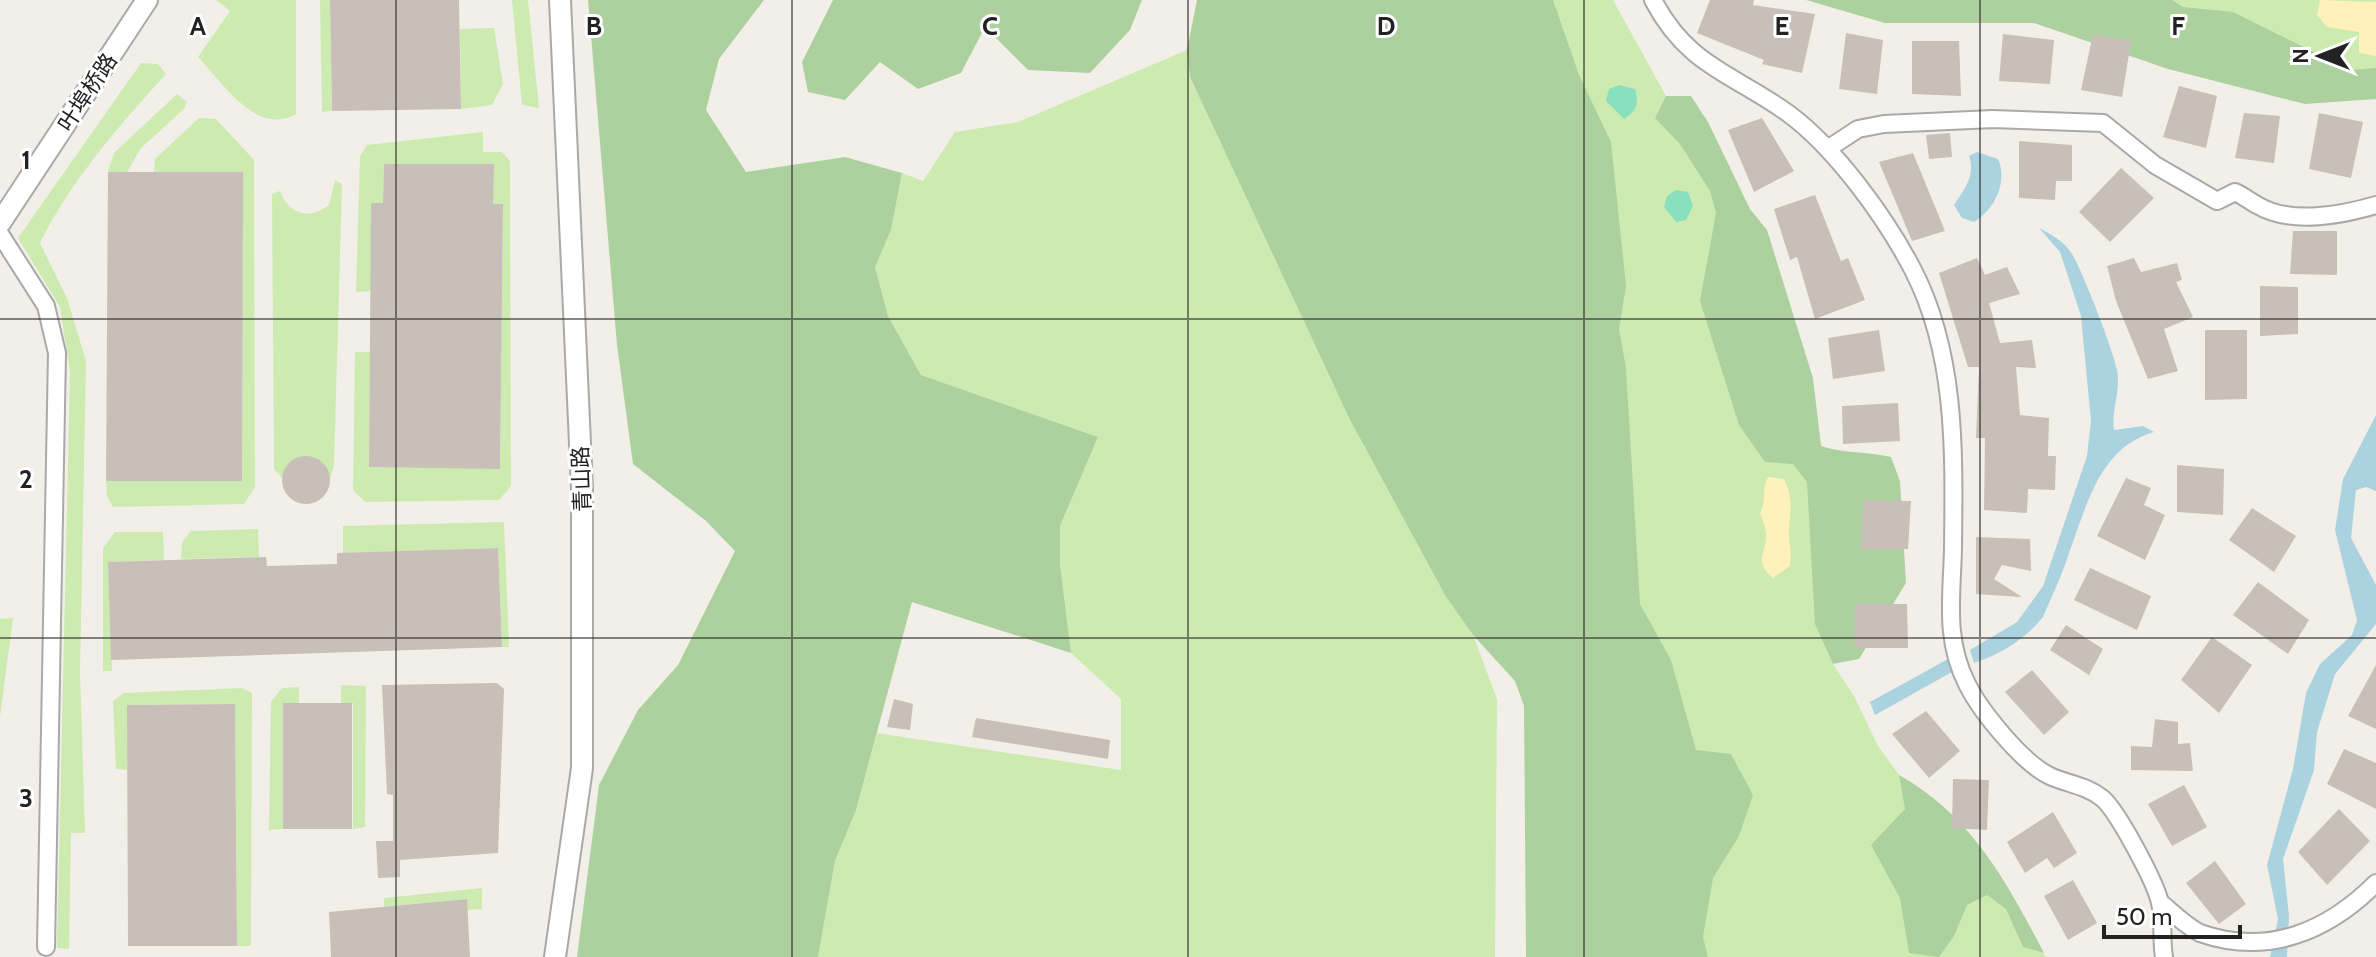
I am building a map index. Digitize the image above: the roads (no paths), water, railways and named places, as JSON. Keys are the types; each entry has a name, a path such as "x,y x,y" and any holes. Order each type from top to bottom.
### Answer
{"street":[{"name":"叶埠桥路","path":"0,223 147,0"},
{"name":"青山路","path":"555,957 582,768 582,488 560,0"},
{"path":"1653,0 1670,31 1695,55 1789,114 1829,148 1913,270 1940,339 1951,413 1954,483 1948,616 1953,646 1967,684 1986,714 2050,776 2079,784 2103,798 2120,820 2161,903 2164,957"},
{"path":"1829,148 1858,129 1884,124 1993,119 2103,123 2155,165 2217,201 2235,192 2258,206 2314,218 2344,215 2376,205"},
{"path":"0,234 46,306 57,353 46,947"},
{"path":"2161,903 2199,933 2231,946 2259,947 2294,941 2327,927 2376,883"}],"water":[{"path":"1977,152 1998,159 2001,177 1998,194 1988,210 1974,222 1962,218 1954,205 1970,176 1969,156"},
{"path":"2039,228 2062,242 2072,254 2104,330 2118,378 2114,430 2143,426 2154,432 2120,451 2098,480 2043,617 2012,645 1974,663 1970,650 2017,622 2043,586 2087,456 2091,421 2081,316 2060,252"},
{"path":"2376,415 2376,491 2366,487 2356,490 2351,538 2376,585 2376,624 2335,674 2317,732 2314,770 2283,859 2289,916 2287,957 2270,957 2278,919 2267,865 2293,769 2306,693 2320,664 2352,635 2357,620 2335,530 2343,479"},
{"path":"1948,659 1952,672 1875,715 1870,702"}]}
